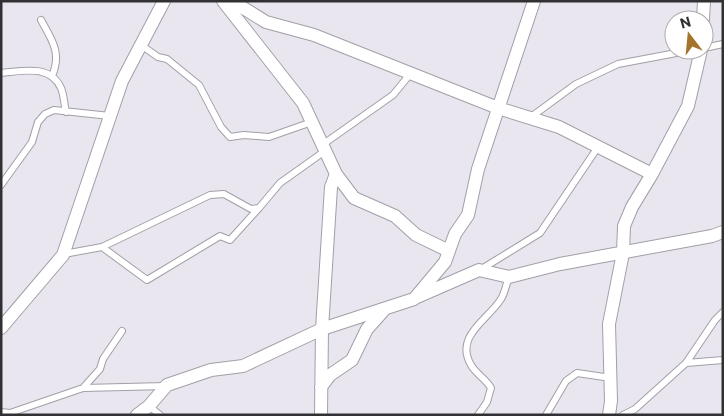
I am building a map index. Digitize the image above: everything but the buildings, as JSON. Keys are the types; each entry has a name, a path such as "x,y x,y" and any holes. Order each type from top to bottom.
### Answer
{"street":[{"path":"1,328 63,254 122,81 164,1"},
{"path":"223,1 302,103 336,174 354,198 396,216 416,235 449,251"},
{"path":"232,1 266,22 314,35 498,108 559,127 652,174"},
{"path":"414,299 445,262 455,234 468,215 478,169 534,1"},
{"path":"609,415 611,378 609,324 622,253 624,226 632,207 688,106 700,60"},
{"path":"322,415 322,329 331,187 336,174"},
{"path":"137,415 149,406 167,386 211,370 243,366 322,329 414,299 479,270 509,277 560,264 712,236 723,232"},
{"path":"315,415 322,385 330,375 352,360 367,329 386,308"}],"lane":[{"path":"41,20 55,47 56,66 52,76"},
{"path":"141,45 158,57 167,59 199,85 221,127 230,137 244,135 268,137 312,122"},
{"path":"530,118 576,84 618,64 664,55"},
{"path":"1,73 40,70 52,76 61,88 66,112"},
{"path":"102,247 147,280 220,236 230,240 280,184 393,95 411,73"},
{"path":"1,185 32,142 38,122 44,114 54,110 110,116"},
{"path":"479,270 540,234 598,147"},
{"path":"63,254 102,247 210,194 224,194 251,209 259,208"},
{"path":"478,415 487,402 491,388 487,380 471,365 466,346 469,335 502,298 509,277"},
{"path":"624,415 632,413 686,363 715,320 723,312"},
{"path":"83,388 100,369 103,359 122,331"},
{"path":"686,363 723,360"},
{"path":"546,415 566,381 577,373 611,378"},
{"path":"1,412 10,413 83,388 167,386"},
{"path":"149,406 160,415"}]}
